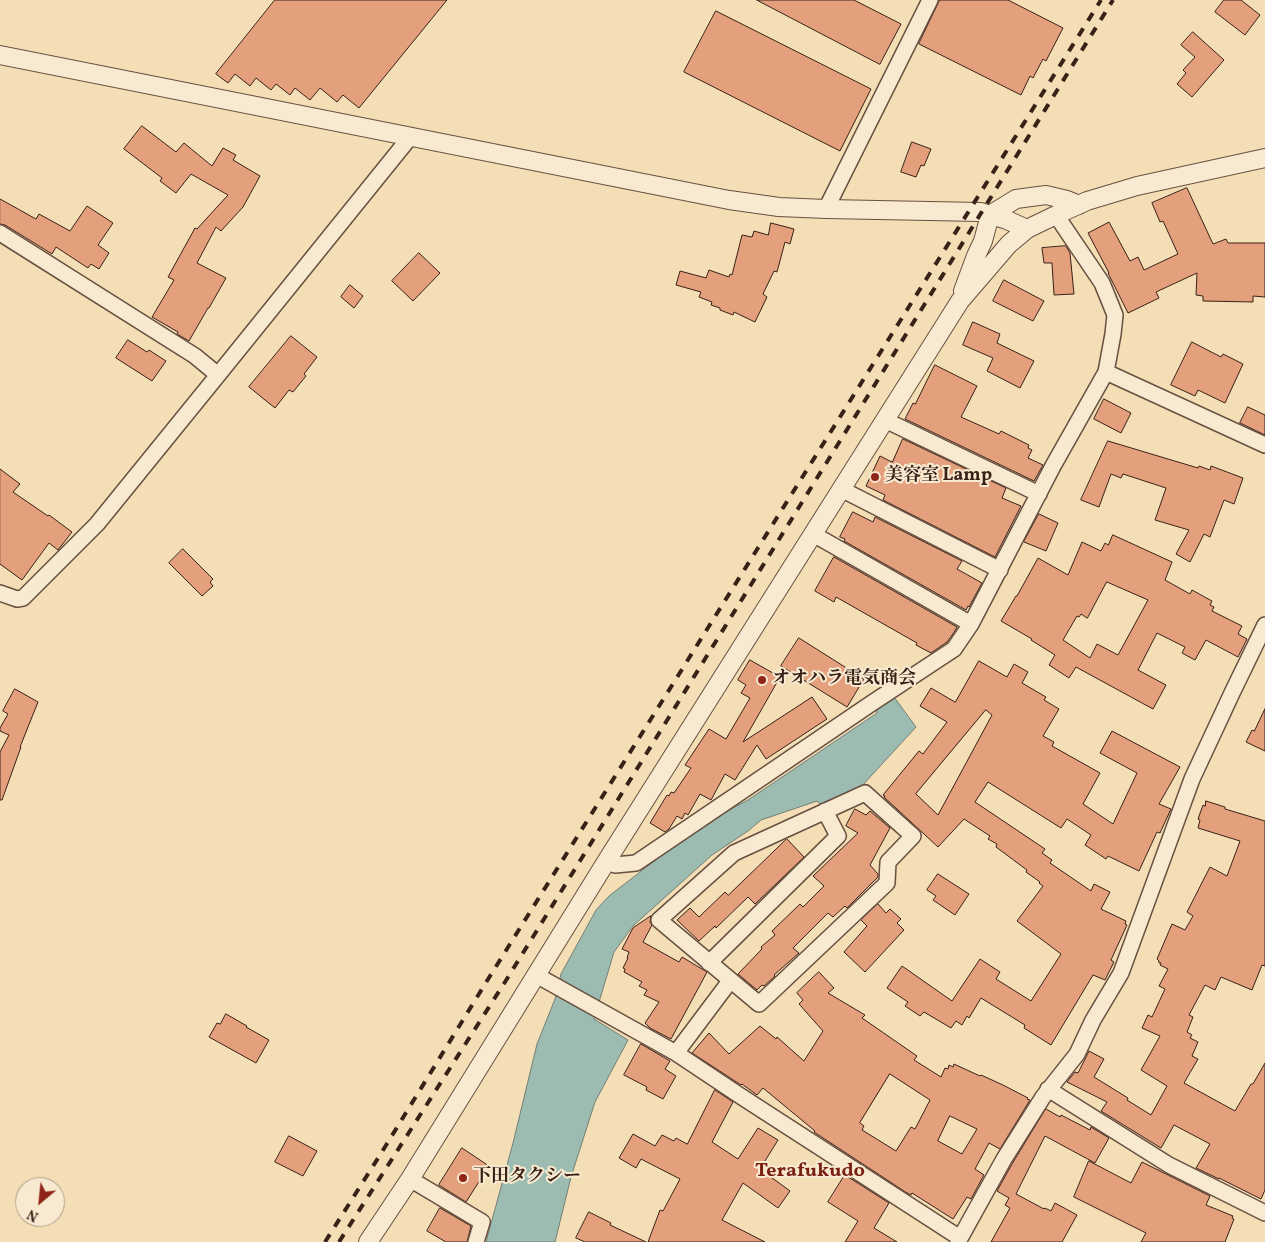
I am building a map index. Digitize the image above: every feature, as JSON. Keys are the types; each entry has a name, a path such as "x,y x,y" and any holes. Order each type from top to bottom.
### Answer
{"street":[{"path":"826,209 930,0"},
{"path":"0,55 729,200 779,207 981,212 1007,220 1027,229"},
{"path":"0,593 17,599 23,598 97,524 411,136"},
{"path":"368,1242 960,301 1009,244 1027,229 1056,215 1087,201 1137,186 1265,158"},
{"path":"960,301 983,242 990,214 1016,199 1046,195 1080,205"},
{"path":"606,862 614,865 636,864 954,649 971,624 1038,494 1106,372 1115,315 1102,283 1056,215"},
{"path":"0,233 195,356 218,376"},
{"path":"1106,372 1265,445"},
{"path":"885,420 1038,494"},
{"path":"841,489 1000,570"},
{"path":"813,534 971,624"},
{"path":"536,975 676,1053 959,1240 1004,1159 1048,1089 1077,1054 1093,1020 1121,973 1192,780 1265,625"},
{"path":"865,793 913,836 888,862 887,883 759,1004 709,963 659,920 734,853 865,793"},
{"path":"709,963 838,836 825,811"},
{"path":"676,1053 730,981"},
{"path":"1048,1089 1169,1165 1265,1213"},
{"path":"410,1178 482,1222 476,1242"}],"water":[{"path":"894,697 916,727 860,788 820,804 817,801 761,820 712,855 633,926 614,952 594,1019 628,1040 595,1102 571,1177 555,1242 486,1242 537,1044 555,999 561,974 596,910 609,896 675,845 748,800 877,713 876,708"}],"building":[{"path":"275,0 447,0 359,108 343,95 337,102 320,88 310,100 295,88 290,95 276,84 271,90 256,78 250,86 235,74 228,83 216,74"},
{"path":"757,0 854,0 901,24 880,64"},
{"path":"940,0 1008,0 1063,28 1046,61 1043,59 1033,78 1030,76 1021,95 919,44"},
{"path":"1224,0 1241,0 1260,15 1245,35 1215,12"},
{"path":"716,11 871,89 840,151 684,72"},
{"path":"1193,32 1224,60 1192,97 1177,84 1186,73 1183,70 1195,57 1181,45"},
{"path":"142,126 176,152 184,143 212,166 223,148 236,155 233,160 260,176 243,207 221,231 216,227 197,263 226,278 189,341 177,334 178,332 152,317 174,280 168,277 195,228 197,229 228,195 191,174 176,193 160,181 162,178 124,149"},
{"path":"912,142 931,149 924,166 921,165 916,177 901,172"},
{"path":"1187,188 1213,244 1226,239 1228,243 1265,243 1265,297 1253,296 1253,302 1203,301 1203,296 1196,295 1197,273 1156,292 1159,298 1128,313 1088,233 1109,222 1130,261 1138,257 1144,270 1178,254 1163,221 1160,222 1152,203"},
{"path":"0,199 36,219 39,214 70,231 87,206 113,223 98,245 109,253 99,269 91,264 88,268 56,247 52,254 5,225 0,224"},
{"path":"771,223 794,229 790,244 785,242 777,272 774,271 763,294 767,297 755,322 734,312 733,315 711,305 712,302 699,297 701,292 676,285 680,271 706,278 709,270 729,277 730,274 732,275 742,235 752,237 754,231 768,235"},
{"path":"1066,246 1070,253 1074,294 1054,295 1052,263 1044,263 1042,248"},
{"path":"419,253 440,273 413,301 392,281"},
{"path":"1004,280 1044,301 1033,321 993,301"},
{"path":"350,285 363,296 354,308 341,297"},
{"path":"973,322 1000,334 997,343 1034,361 1020,388 987,371 993,358 963,345"},
{"path":"291,336 317,357 304,374 306,376 293,392 289,390 275,408 249,387"},
{"path":"128,340 166,361 152,381 116,358"},
{"path":"1192,342 1221,357 1223,354 1243,364 1225,403 1198,390 1195,396 1171,385"},
{"path":"935,365 977,386 961,417 999,434 1001,431 1029,445 1028,448 1032,450 1028,458 1043,465 1034,481 905,419"},
{"path":"1104,399 1131,413 1121,433 1094,419"},
{"path":"1248,407 1265,415 1265,435 1240,423"},
{"path":"903,439 1006,488 1002,498 1021,506 995,557 883,500 885,495 866,486 880,456 892,462"},
{"path":"1108,441 1198,468 1199,466 1210,470 1211,466 1243,478 1234,504 1224,500 1210,537 1204,534 1190,562 1176,554 1189,530 1155,520 1166,488 1123,474 1121,478 1111,474 1099,507 1081,500"},
{"path":"0,469 20,484 13,492 72,532 58,550 49,543 22,580 0,564"},
{"path":"853,512 873,522 875,517 962,561 957,569 982,583 969,607 966,610 844,541 845,539 840,537"},
{"path":"1039,514 1058,523 1046,551 1024,542"},
{"path":"1113,535 1172,562 1165,580 1190,594 1192,590 1212,601 1210,605 1214,607 1212,611 1242,626 1238,634 1247,639 1238,657 1206,640 1195,660 1182,653 1185,647 1157,633 1138,670 1166,685 1153,709 1076,667 1069,678 1049,665 1055,655 1001,621 1038,558 1068,575 1082,542 1101,551 1105,543 1108,545","holes":["1107,582 1148,600 1118,655 1097,644 1090,658 1063,640 1077,616 1079,617 1081,614 1087,618"]},
{"path":"183,549 213,579 210,582 213,586 202,596 169,563"},
{"path":"834,557 957,627 955,631 947,642 931,653 916,645 917,643 836,597 834,602 815,591"},
{"path":"799,638 864,679 847,707 781,666"},
{"path":"750,660 780,677 743,742 812,697 827,719 766,759 757,745 735,780 725,774 711,800 700,794 688,815 685,813 682,819 677,816 665,832 650,823 667,795 669,796 671,792 674,793 691,768 685,765 709,729 726,739 750,698 741,693 746,685 738,680"},
{"path":"979,661 1007,677 1014,664 1028,672 1022,683 1046,697 1044,700 1059,709 1043,736 1054,742 1052,746 1100,773 1083,804 1113,824 1137,773 1100,753 1112,731 1180,767 1159,804 1171,809 1160,833 1157,832 1139,871 1108,856 1106,859 1085,845 1091,835 1067,819 1061,828 988,782 975,802 1045,849 1042,853 1052,860 1050,863 1091,891 1094,884 1110,892 1101,909 1126,921 1125,924 1127,925 1111,960 1114,962 1105,980 1093,975 1051,1045 1024,1028 1025,1025 981,998 969,1018 967,1016 962,1025 956,1021 951,1028 924,1012 920,1016 905,1006 908,1002 887,988 902,966 952,1001 980,959 1000,972 996,979 1031,1001 1061,954 1017,921 1043,886 1026,872 1027,870 996,847 997,844 988,839 990,836 964,819 938,847 883,795 919,751 923,754 947,722 920,706 931,688 955,702","holes":["986,710 992,715 938,815 916,794"]},
{"path":"15,689 38,702 2,800 0,800 0,752 9,735 0,731 0,728 8,714 3,711"},
{"path":"1265,709 1265,751 1246,742"},
{"path":"1206,801 1265,821 1265,966 1262,965 1252,990 1221,977 1215,990 1205,985 1189,1015 1193,1017 1187,1032 1192,1035 1190,1038 1198,1042 1192,1056 1198,1059 1184,1083 1235,1111 1265,1063 1265,1190 1261,1199 1196,1168 1210,1144 1174,1125 1161,1148 1101,1111 1107,1102 1067,1082 1075,1072 1078,1073 1089,1051 1104,1059 1094,1077 1151,1115 1167,1086 1141,1070 1160,1036 1142,1028 1148,1015 1152,1017 1165,989 1159,986 1168,969 1160,965 1161,963 1157,959 1172,924 1185,930 1193,916 1187,912 1210,867 1227,876 1240,841 1198,828 1200,820 1198,819"},
{"path":"855,809 866,815 870,811 890,828 870,865 878,874 878,877 847,908 845,906 833,917 828,913 793,948 799,953 764,986 762,985 757,990 738,974 762,949 761,947 775,935 772,931 800,904 803,907 824,886 813,876 858,833 846,826"},
{"path":"787,839 804,857 755,904 748,897 716,928 715,926 699,941 677,920 690,908 699,917 725,892 728,895"},
{"path":"938,874 969,894 955,915 933,900 936,896 927,890"},
{"path":"878,904 886,913 890,909 901,919 897,923 904,930 865,972 844,952 867,926 861,920"},
{"path":"651,916 650,922 652,925 643,942 679,962 682,957 707,972 671,1039 650,1028 645,1023 659,1002 644,995 647,990 639,986 642,982 624,972 625,969 623,968 629,952 622,949 633,928"},
{"path":"819,972 834,988 828,993 865,1015 862,1018 917,1056 914,1060 941,1077 945,1068 948,1069 949,1065 953,1067 954,1064 1003,1085 1030,1100 1000,1149 989,1143 975,1169 984,1175 971,1199 967,1197 953,1219 912,1193 911,1195 907,1193 814,1132 763,1088 757,1095 692,1053 709,1033 729,1054 760,1026 776,1039 777,1037 804,1061 823,1031 799,1004 803,1000 797,993","holes":["890,1074 930,1100 915,1129 911,1127 896,1151 862,1130 864,1126 860,1123","950,1116 977,1129 962,1154 938,1141"]},
{"path":"226,1014 269,1040 256,1063 209,1037 217,1023 220,1024"},
{"path":"641,1044 670,1061 665,1069 676,1076 663,1099 646,1090 647,1087 624,1075"},
{"path":"715,1090 733,1102 712,1142 738,1159 758,1128 778,1140 760,1169 790,1191 778,1208 743,1183 722,1220 765,1242 648,1242 660,1210 663,1211 680,1179 641,1159 636,1168 619,1158 633,1134 655,1146 662,1135 674,1141 676,1138 687,1144"},
{"path":"1046,1109 1090,1130 1091,1127 1109,1138 1095,1163 1045,1136 1016,1194 1044,1209 1051,1211 1055,1203 1077,1215 1062,1242 991,1242 1010,1208 1005,1205 1009,1198 997,1191"},
{"path":"289,1136 317,1151 303,1176 275,1162"},
{"name":"下田タクシー","path":"462,1148 489,1166 466,1202 439,1185"},
{"path":"1089,1161 1131,1183 1142,1162 1210,1196 1206,1205 1233,1216 1232,1218 1234,1219 1225,1242 1141,1242 1146,1233 1074,1197"},
{"path":"845,1175 889,1203 874,1228 897,1242 845,1242 858,1221 828,1202"},
{"path":"440,1208 471,1226 467,1242 446,1242 427,1231"},
{"path":"589,1212 611,1223 610,1225 646,1242 585,1242 576,1238"}],"railway":[{"path":"325,1242 1101,0"},
{"path":"339,1242 505,982 1113,0"}],"place":[{"name":"美容室 Lamp","path":"875,477"},
{"name":"オオハラ電気商会","path":"762,680"},
{"name":"下田タクシー","path":"463,1178"}],"district":[{"name":"Terafukudo","path":"810,1172"}]}
